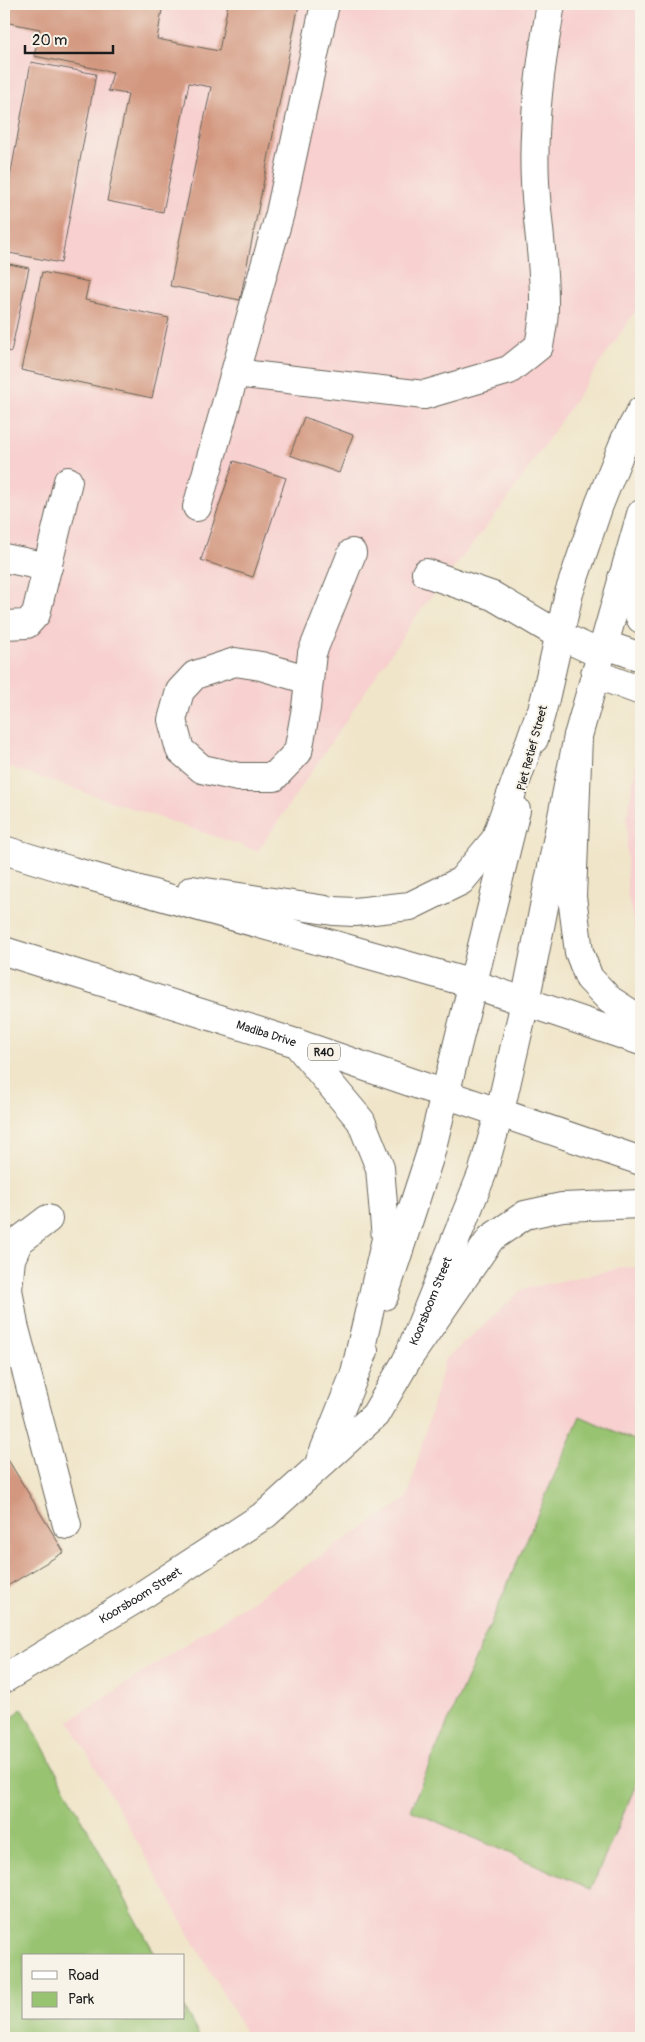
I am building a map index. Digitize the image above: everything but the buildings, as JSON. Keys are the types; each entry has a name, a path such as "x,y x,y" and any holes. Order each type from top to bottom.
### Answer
{"main road":[{"path":"197,507 280,213 325,4"},
{"path":"235,374 424,395 509,370 539,346 544,310 535,182 536,116 543,48 551,4"},
{"name":"Piet Retief Street","path":"445,1093 539,716 546,699 569,593 599,505 624,440 641,411"},
{"path":"4,625 27,624 36,614 68,481"},
{"path":"500,1111 525,1002 578,736 641,514"},
{"path":"309,680 262,666 235,662 195,675 180,691 172,720 180,750 202,769 238,778 274,777 298,752 309,680 312,652 352,553"},
{"path":"4,558 48,567"},
{"path":"426,573 493,596 599,658 641,691"},
{"path":"622,578 641,619"},
{"path":"599,658 641,657"},
{"path":"72,871 333,911 355,912 410,906 461,881 496,840 539,716"},
{"path":"578,736 572,897 579,952 589,978 610,1000 641,1020"},
{"path":"4,850 72,871 473,984 641,1041"},
{"name":"Madiba Drive","path":"4,951 296,1043 500,1111 641,1161"},
{"path":"296,1043 361,1121 380,1168 386,1239 355,1373"},
{"name":"Koorsboom Street","path":"318,1466 378,1319 400,1243 430,1155 445,1093"},
{"name":"Koorsboom Street","path":"4,1679 144,1594 266,1514 375,1415 407,1360 482,1174 500,1111"},
{"path":"407,1360 491,1238 525,1215 562,1207 641,1204"},
{"path":"48,1218 19,1241 10,1259 8,1289 14,1325 67,1525"}],"shaded area":[{"path":"4,4 641,4 641,303 505,503 419,612 258,851 4,765"},
{"path":"641,735 641,960 627,891 627,817"},
{"path":"626,1267 641,1268 641,2038 248,2038 69,1721 407,1499 445,1360 523,1289"}],"green space":[{"path":"580,1416 641,1443 641,1773 591,1889 410,1810"},
{"path":"22,1708 155,1954 22,1954 22,2020 185,2020 185,2009 200,2038 4,2038 4,1727"}]}
